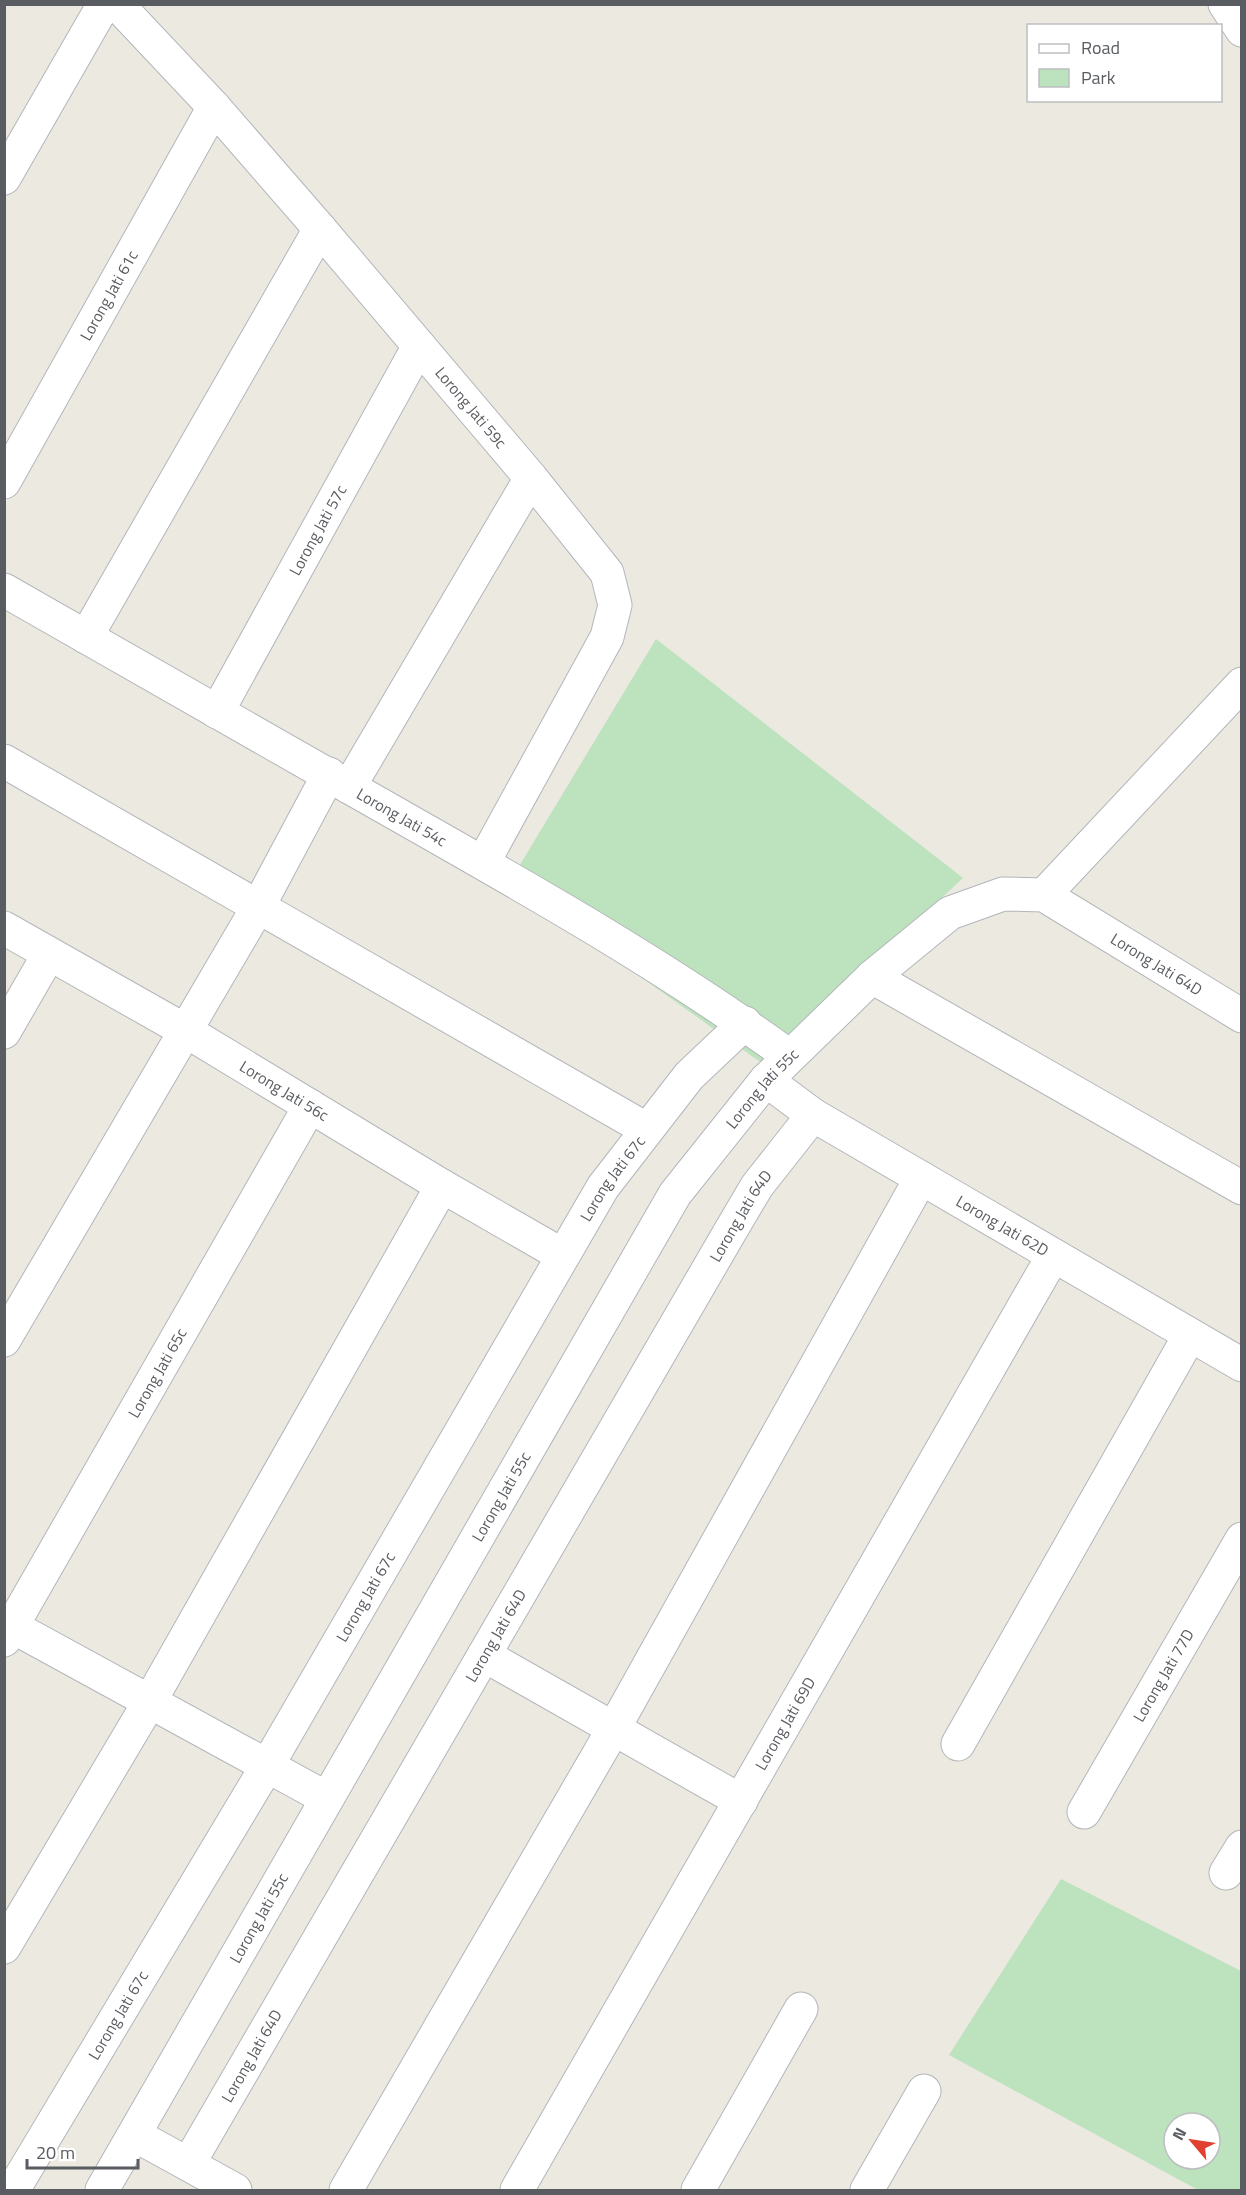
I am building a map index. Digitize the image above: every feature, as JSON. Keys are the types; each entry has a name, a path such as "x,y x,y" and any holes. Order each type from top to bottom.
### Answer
{"street":[{"path":"4,178 104,4"},
{"name":"Lorong Jati 59c","path":"117,4 214,107 320,229 531,478 607,573 615,605 607,637 484,861"},
{"path":"1225,4 1242,30"},
{"name":"Lorong Jati 61c","path":"4,482 214,107"},
{"path":"86,637 320,229"},
{"name":"Lorong Jati 57c","path":"217,712 419,346"},
{"path":"4,1340 258,907 531,478"},
{"name":"Lorong Jati 54c","path":"4,590 484,861 622,944 745,1023 789,1056"},
{"path":"1044,895 1242,684"},
{"path":"4,761 646,1129"},
{"name":"Lorong Jati 55c","path":"102,2190 675,1194 766,1080 789,1056 872,977 950,913 1003,894 1044,895"},
{"name":"Lorong Jati 64D","path":"1044,895 1242,1016"},
{"name":"Lorong Jati 56c","path":"4,928 186,1031 442,1186 562,1255"},
{"path":"4,1032 50,954"},
{"path":"872,977 1242,1188"},
{"name":"Lorong Jati 67c","path":"13,2190 267,1766 603,1187 688,1076 745,1023"},
{"name":"Lorong Jati 62D","path":"766,1080 813,1115 1242,1365"},
{"name":"Lorong Jati 65c","path":"7,1629 310,1106"},
{"name":"Lorong Jati 64D","path":"189,2163 757,1186 813,1115"},
{"path":"346,2190 614,1728 921,1178"},
{"path":"4,1947 150,1701 442,1186"},
{"name":"Lorong Jati 69D","path":"517,2190 1053,1256"},
{"path":"958,1744 1190,1335"},
{"name":"Lorong Jati 77D","path":"1084,1812 1242,1539"},
{"path":"7,1629 150,1701 326,1798"},
{"path":"484,1655 741,1801"},
{"path":"698,2190 801,2009"},
{"path":"867,2190 924,2091"},
{"path":"135,2135 235,2190"}],"green space":[{"path":"656,639 963,878 763,1064 509,883"},
{"path":"1061,1879 1241,1971 1241,2190 1198,2190 1163,2171 1222,2171 1222,2111 1162,2111 1162,2170 949,2055"}]}
